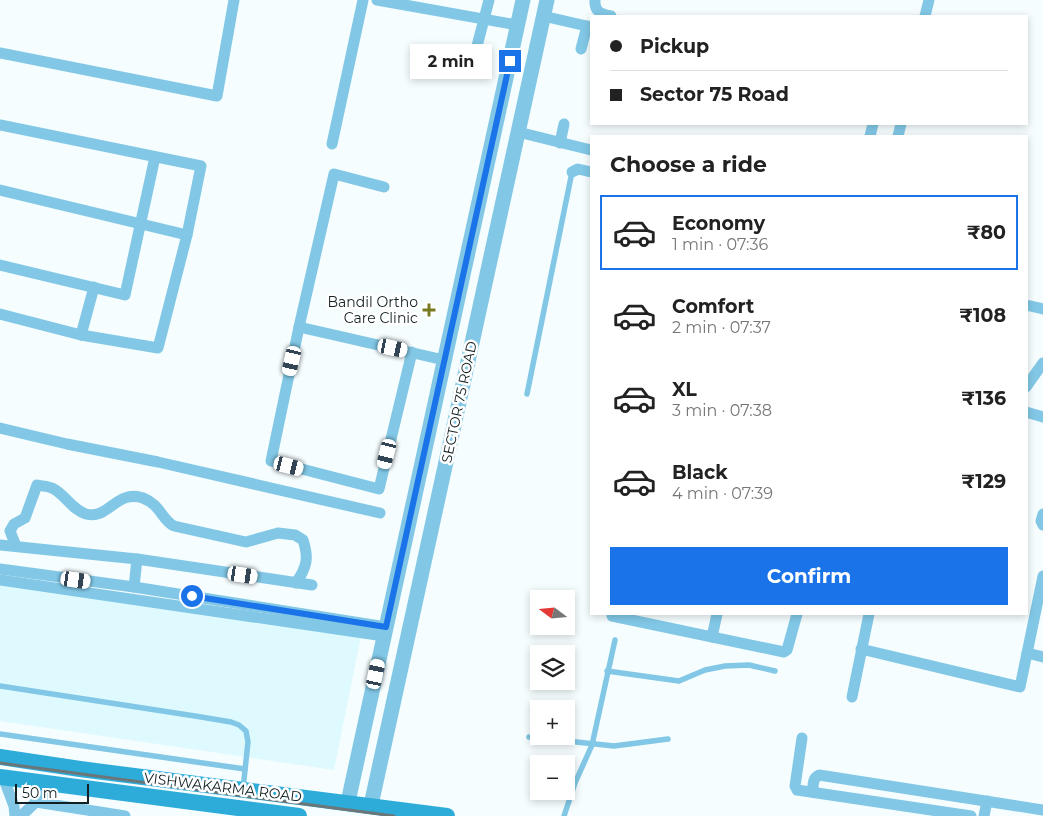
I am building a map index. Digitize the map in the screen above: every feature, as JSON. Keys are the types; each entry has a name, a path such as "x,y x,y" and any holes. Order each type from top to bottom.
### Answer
{"main road":[{"name":"VISHWAKARMA ROAD","path":"0,757 447,816"},
{"name":"VISHWAKARMA ROAD","path":"2,777 258,814 299,816"}],"street":[{"path":"0,53 217,96 234,0"},
{"path":"332,144 363,0"},
{"path":"378,0 517,25"},
{"path":"477,46 489,0"},
{"name":"SECTOR 75 ROAD","path":"348,802 521,0"},
{"name":"SECTOR 75 ROAD","path":"371,805 547,0"},
{"path":"595,0 597,11 606,15"},
{"path":"925,15 929,0"},
{"path":"543,16 589,26 581,49"},
{"path":"560,143 564,124"},
{"path":"0,125 201,166 187,235 158,348 82,335 0,314"},
{"path":"518,132 590,150"},
{"path":"0,265 125,295 155,157"},
{"path":"572,172 578,169 590,172"},
{"path":"384,187 334,174 271,461 378,489 412,352"},
{"path":"0,190 187,235"},
{"path":"82,335 94,287"},
{"path":"1028,305 1043,309"},
{"path":"299,327 444,360"},
{"path":"1028,384 1043,363"},
{"path":"1028,413 1043,417"},
{"path":"0,428 380,513"},
{"path":"16,546 10,532 14,524 25,518 37,485 53,488 80,512 89,515 106,510 128,496 142,498 153,503 161,510 169,523 174,526 246,542 278,533 295,535 303,540 307,551 306,568 296,583"},
{"path":"1043,514 1041,521 1043,525"},
{"path":"0,545 137,559 312,585"},
{"path":"134,588 137,559"},
{"path":"0,569 134,588 385,632"},
{"path":"861,648 1020,687 1043,576"},
{"path":"0,580 385,632"},
{"path":"612,615 784,652 787,650 797,615"},
{"path":"712,637 717,615"},
{"path":"852,697 868,615"},
{"path":"1027,653 1043,657"},
{"path":"802,738 795,786 799,790 945,814 971,816"},
{"path":"357,762 379,767"},
{"path":"813,792 814,781 819,775 1043,810"},
{"path":"2,777 14,806 15,816"},
{"path":"21,816 54,785"},
{"path":"104,813 107,792"},
{"path":"945,814 948,795"},
{"path":"984,816 986,801"},
{"path":"36,802 125,816"}],"lane":[{"path":"527,394 572,172"},
{"path":"564,816 575,783 592,745 614,640"},
{"path":"607,671 679,681 705,670 725,666 749,666 774,671"},
{"path":"0,686 231,722 246,730 248,742 242,789"},
{"path":"0,734 245,769"},
{"path":"529,737 614,746 668,739"}],"shaded area":[{"path":"0,584 361,636 334,770 0,721"}],"railway":[{"path":"0,763 394,816"}],"place":[{"name":"Bandil Ortho Care Clinic","path":"429,310"}],"route":[{"path":"192,596 386,627 510,61"}]}
